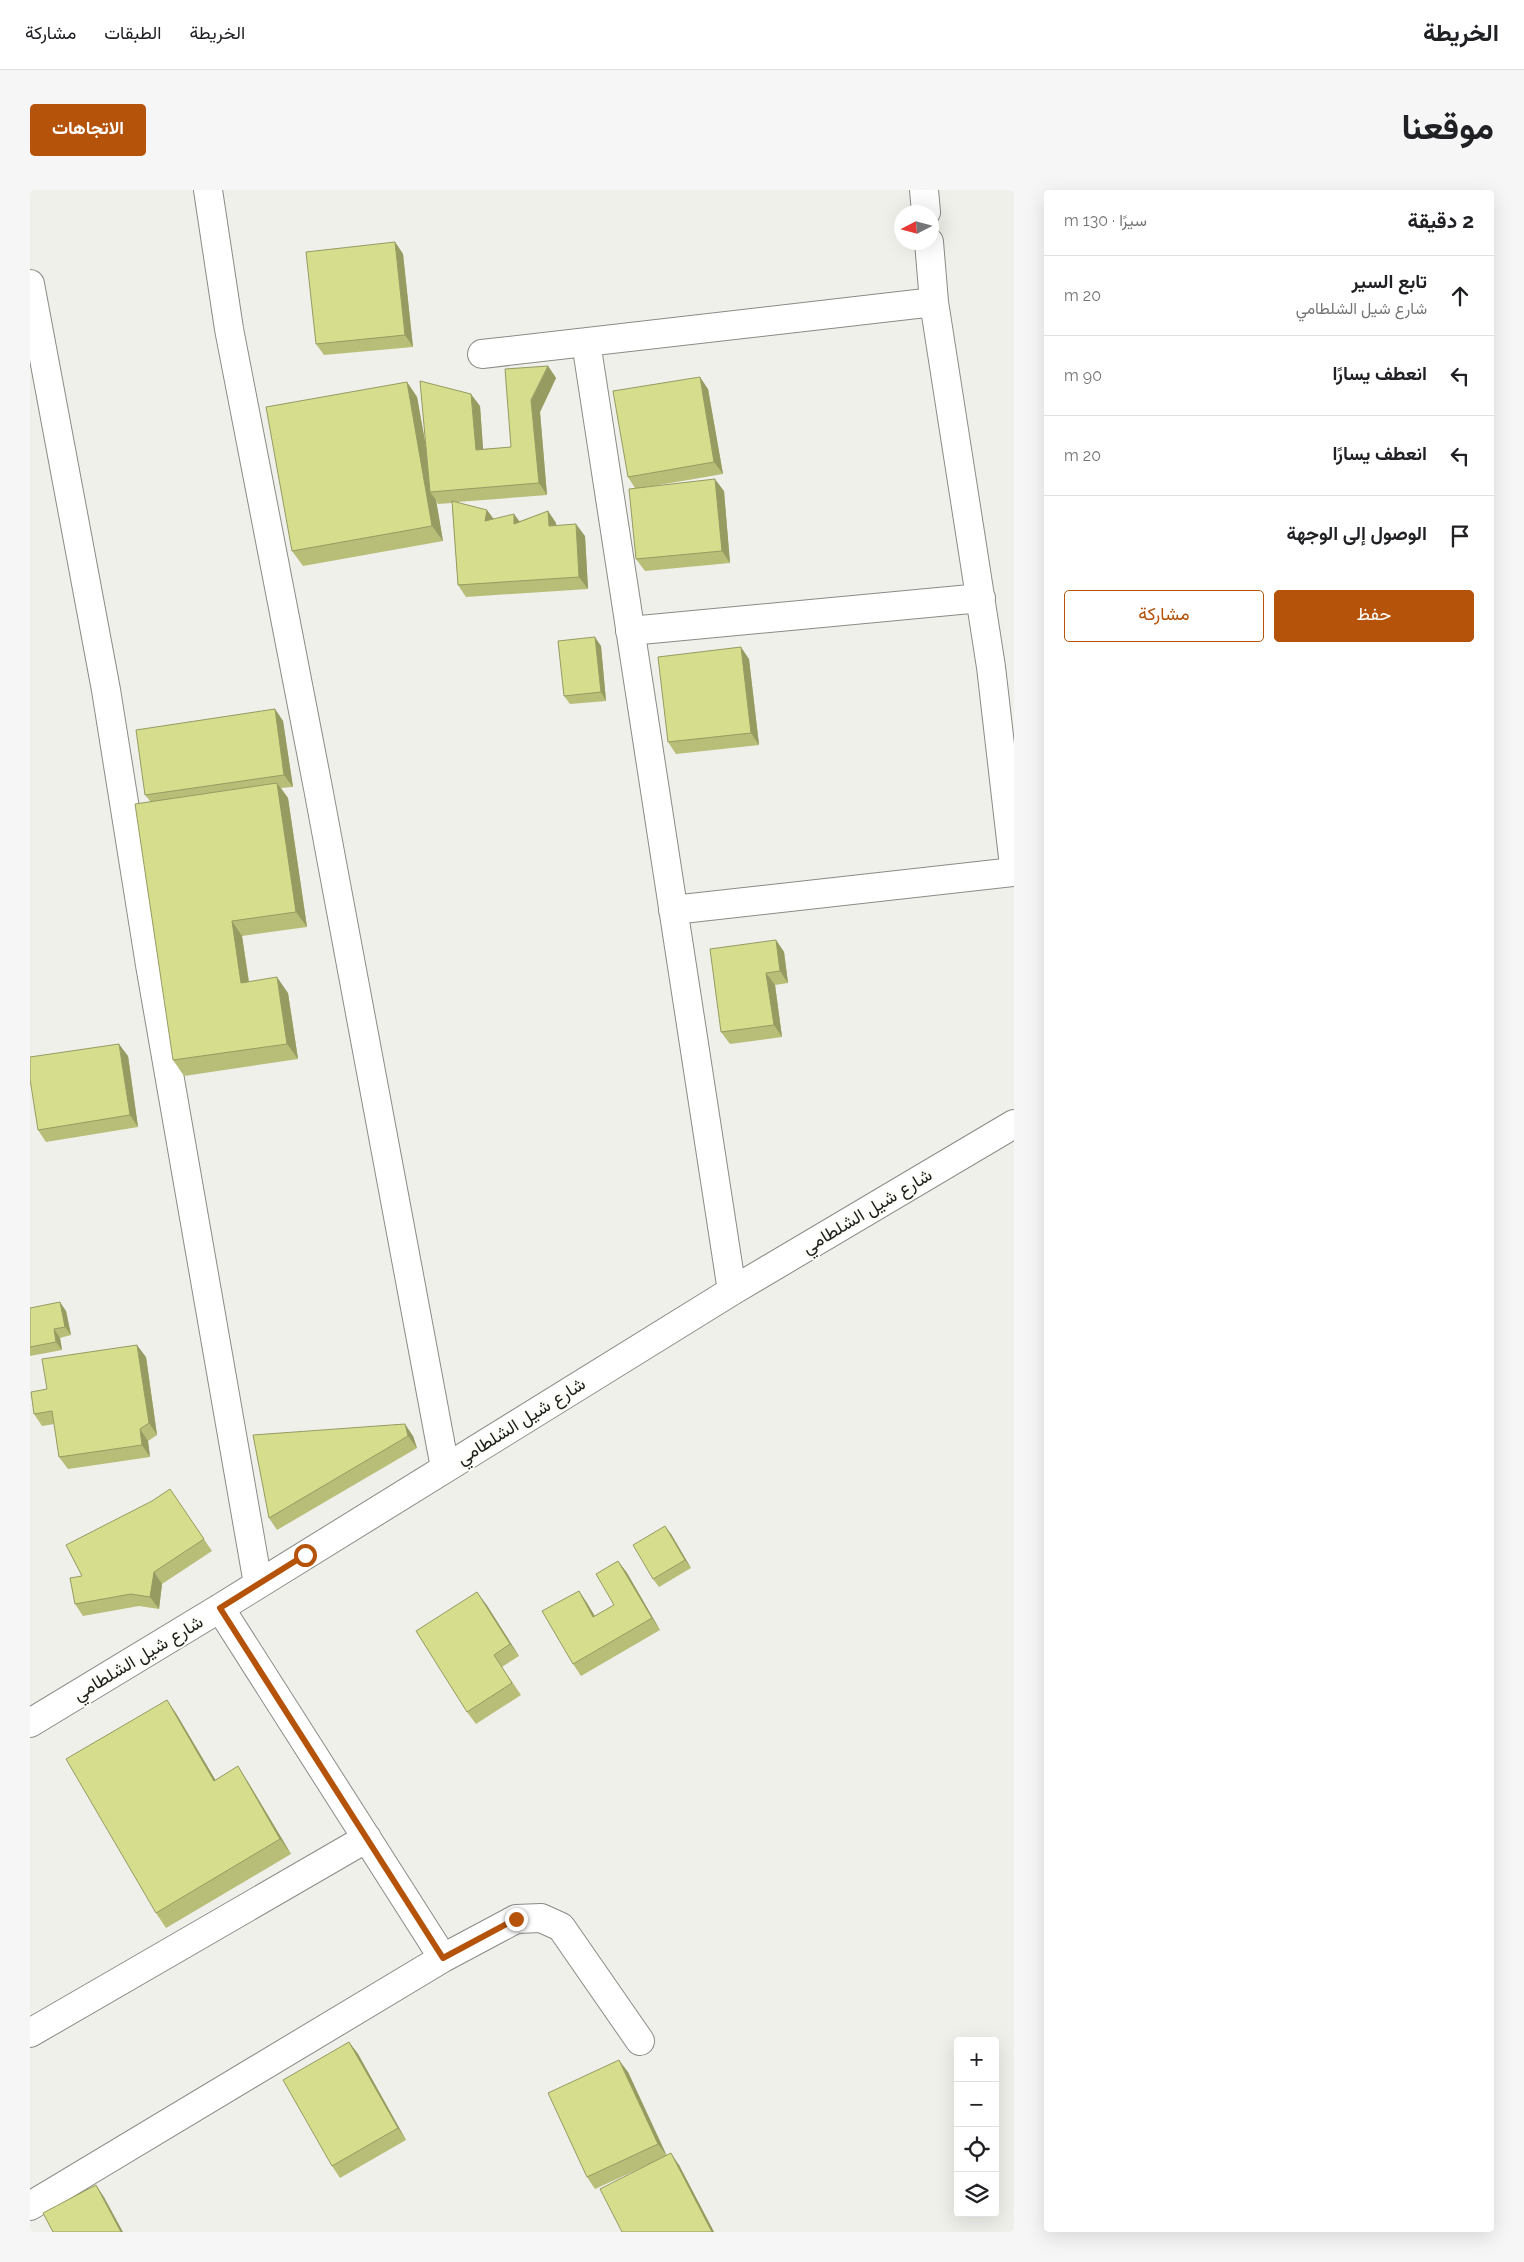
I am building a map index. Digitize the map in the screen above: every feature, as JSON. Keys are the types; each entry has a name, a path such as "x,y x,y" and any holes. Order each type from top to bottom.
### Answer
{"street":[{"path":"208,190 229,329 318,788 445,1468"},
{"path":"924,190 925,205"},
{"path":"930,250 934,302 981,598 1014,866"},
{"path":"30,284 106,690 151,975 258,1584"},
{"path":"482,354 934,302"},
{"path":"586,342 732,1291"},
{"path":"630,631 981,598"},
{"path":"673,910 1014,872"},
{"name":"شارع شيل الشلطامي","path":"30,1722 220,1608 732,1291 1014,1124"},
{"path":"220,1608 443,1958"},
{"path":"30,2033 367,1838"},
{"path":"30,2206 443,1958 516,1919 541,1918 562,1927 640,2042"}],"building":[{"path":"395,242 405,335 316,344 306,252"},
{"path":"548,366 531,400 539,483 430,492 420,381 471,394 476,450 511,447 505,369"},
{"path":"700,377 714,462 628,477 613,391"},
{"path":"407,382 432,526 292,551 266,407"},
{"path":"715,479 722,551 636,559 629,489"},
{"path":"452,501 487,510 485,521 514,514 514,524 548,511 549,526 576,524 579,577 458,585"},
{"path":"595,637 601,692 564,696 558,641"},
{"path":"741,647 751,733 668,742 658,657"},
{"path":"275,709 284,775 145,795 136,730"},
{"path":"277,783 296,912 232,921 241,983 277,977 287,1044 173,1060 135,804"},
{"path":"776,940 780,971 766,973 774,1025 721,1032 710,949"},
{"path":"119,1044 130,1115 38,1130 30,1079 30,1057"},
{"path":"60,1302 65,1327 54,1329 56,1342 30,1347 30,1308"},
{"path":"137,1345 149,1423 140,1429 142,1445 59,1457 52,1411 34,1414 31,1392 47,1389 42,1359"},
{"path":"405,1424 408,1436 269,1518 253,1435"},
{"path":"170,1489 204,1539 154,1572 150,1597 131,1594 75,1604 70,1578 82,1576 66,1545 152,1501"},
{"path":"665,1526 685,1560 653,1579 633,1545"},
{"path":"618,1561 652,1618 573,1664 542,1611 579,1591 593,1617 614,1605 596,1574"},
{"path":"477,1592 510,1644 494,1655 512,1683 467,1712 416,1631"},
{"path":"167,1700 214,1781 238,1766 280,1839 156,1913 66,1759"},
{"path":"349,2042 398,2128 332,2166 283,2080"},
{"path":"619,2060 658,2144 587,2177 548,2093"},
{"path":"671,2153 712,2232 622,2232 600,2189"},
{"path":"96,2185 121,2232 53,2232 43,2213"}],"route":[{"path":"305,1555 220,1608 443,1958 516,1919"}]}
